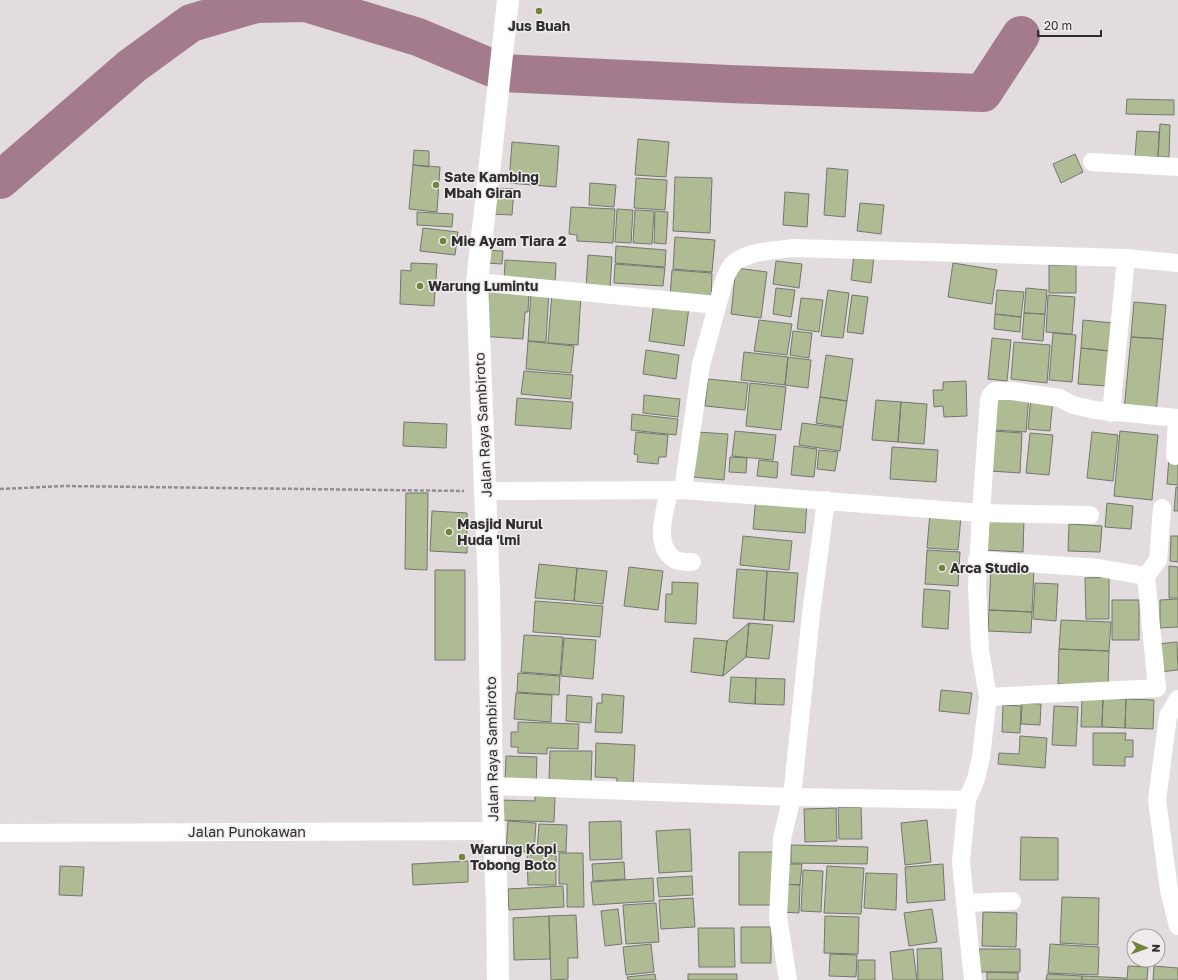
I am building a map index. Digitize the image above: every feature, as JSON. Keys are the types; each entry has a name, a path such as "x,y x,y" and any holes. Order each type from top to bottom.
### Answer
{"street":[{"name":"Jalan Raya Sambiroto","path":"498,980 497,904 493,831 486,491 477,282 507,8"},
{"path":"1092,162 1178,167"},
{"path":"692,562 674,560 664,549 662,540 676,490 701,365 717,305 730,268 737,260 761,253 794,248 1126,258 1178,263"},
{"path":"1111,413 1126,258"},
{"path":"477,282 717,305"},
{"path":"973,980 961,862 967,800 976,779 981,757 988,697 980,650 977,560 989,400 995,391 1012,391 1059,398 1073,405 1111,413 1178,418 1175,456"},
{"path":"486,491 676,490 826,500 981,513 1090,515"},
{"path":"788,980 778,917 782,838 792,797 811,614 826,500"},
{"path":"1157,688 1146,576 1158,560 1162,508"},
{"path":"977,560 1100,568 1146,576"},
{"path":"988,697 1157,688 1178,694"},
{"path":"1178,699 1168,716 1157,800 1168,890 1178,926"},
{"path":"492,786 792,797 967,800"},
{"name":"Jalan Punokawan","path":"0,833 493,831"},
{"path":"966,903 1012,901"}],"path":[{"path":"0,489 64,486 486,491"}],"building":[{"path":"1127,99 1174,100 1174,115 1126,114"},
{"path":"1160,124 1170,125 1169,157 1158,157"},
{"path":"1137,131 1159,132 1158,157 1135,156"},
{"path":"638,139 669,142 666,177 635,175"},
{"path":"512,142 559,146 556,187 509,183"},
{"path":"414,150 429,151 429,167 413,165"},
{"path":"1075,154 1083,172 1061,183 1053,164"},
{"path":"413,165 440,167 437,212 409,209"},
{"path":"827,168 848,170 845,217 824,215"},
{"path":"675,177 712,178 710,233 673,231"},
{"path":"636,178 667,180 665,210 634,208"},
{"path":"590,183 616,185 614,207 589,205"},
{"path":"491,188 514,189 512,215 489,214"},
{"path":"785,192 809,194 807,227 783,225"},
{"path":"860,203 884,205 881,234 857,231"},
{"path":"571,207 615,209 613,243 577,241 577,235 569,234"},
{"path":"617,209 633,210 631,243 615,242"},
{"path":"635,210 654,211 652,244 633,243"},
{"path":"655,211 668,212 666,244 654,243"},
{"path":"417,212 453,214 452,227 417,225"},
{"path":"423,228 458,232 455,255 420,251"},
{"path":"675,237 715,240 712,272 673,269"},
{"path":"616,246 666,250 665,267 615,263"},
{"path":"485,250 503,251 502,264 484,263"},
{"path":"854,254 874,256 871,283 851,280"},
{"path":"588,255 612,257 610,289 586,288"},
{"path":"505,260 556,263 555,285 504,282"},
{"path":"776,261 802,264 799,288 773,284"},
{"path":"411,263 437,264 434,306 400,304 401,270 411,271"},
{"path":"953,263 997,270 992,304 948,297"},
{"path":"615,264 665,268 663,286 614,283"},
{"path":"1049,265 1076,265 1076,293 1049,293"},
{"path":"736,268 767,272 761,318 731,314"},
{"path":"672,270 712,273 711,300 670,297"},
{"path":"483,286 529,289 528,312 525,312 523,339 480,336"},
{"path":"776,288 795,290 791,317 773,314"},
{"path":"1026,288 1047,290 1045,314 1024,313"},
{"path":"531,290 549,291 546,342 528,341"},
{"path":"828,290 849,293 843,338 821,336"},
{"path":"997,290 1024,292 1021,317 995,314"},
{"path":"552,292 581,294 578,345 548,343"},
{"path":"852,295 868,297 863,334 847,332"},
{"path":"1048,295 1075,297 1072,334 1046,332"},
{"path":"801,298 823,300 819,332 797,329"},
{"path":"654,302 689,307 684,346 649,341"},
{"path":"1134,302 1166,305 1163,339 1131,337"},
{"path":"1024,313 1045,314 1043,341 1022,339"},
{"path":"995,314 1021,317 1020,332 994,329"},
{"path":"759,320 792,324 787,355 754,351"},
{"path":"1083,320 1113,323 1110,351 1081,348"},
{"path":"793,331 812,333 809,358 790,355"},
{"path":"1053,333 1076,335 1072,382 1049,380"},
{"path":"1131,337 1163,339 1156,413 1124,410"},
{"path":"992,338 1011,340 1007,381 988,379"},
{"path":"528,341 574,346 571,373 526,369"},
{"path":"1014,342 1050,345 1047,383 1011,379"},
{"path":"1081,348 1110,351 1107,386 1078,384"},
{"path":"646,350 679,355 676,379 643,374"},
{"path":"744,352 788,357 785,385 741,380"},
{"path":"826,355 853,359 847,401 820,397"},
{"path":"788,357 811,360 808,388 785,385"},
{"path":"524,371 573,375 571,399 521,394"},
{"path":"708,379 748,383 745,410 705,406"},
{"path":"966,381 967,416 944,417 943,406 934,407 933,390 943,390 943,382"},
{"path":"750,383 786,387 781,430 746,426"},
{"path":"997,393 1029,396 1026,432 994,430"},
{"path":"644,395 680,399 678,417 643,413"},
{"path":"820,397 847,401 843,427 816,423"},
{"path":"1031,397 1053,399 1050,431 1028,429"},
{"path":"517,398 573,402 571,429 515,425"},
{"path":"876,400 901,402 898,442 872,440"},
{"path":"901,402 927,404 924,444 898,442"},
{"path":"632,414 678,419 676,435 631,430"},
{"path":"404,422 447,424 446,448 403,446"},
{"path":"802,423 843,428 840,451 799,445"},
{"path":"735,431 776,435 773,460 732,456"},
{"path":"993,431 1022,433 1020,473 990,471"},
{"path":"1120,431 1158,435 1152,500 1114,496"},
{"path":"636,432 668,435 666,457 659,457 658,464 637,462 638,455 634,454"},
{"path":"697,432 728,434 724,480 693,477"},
{"path":"1092,432 1118,435 1113,481 1087,478"},
{"path":"1030,433 1053,435 1049,475 1026,473"},
{"path":"794,446 817,449 814,477 791,475"},
{"path":"892,447 938,450 936,482 890,479"},
{"path":"819,450 838,452 835,471 817,469"},
{"path":"730,457 747,458 746,473 729,472"},
{"path":"1169,457 1178,458 1178,485 1167,484"},
{"path":"759,460 778,462 777,478 757,476"},
{"path":"1176,487 1178,487 1178,511 1174,511"},
{"path":"406,493 428,493 427,570 405,569"},
{"path":"756,497 807,502 805,533 753,529"},
{"path":"1107,503 1133,506 1131,529 1105,527"},
{"name":"Masjid Nurul Huda 'lmi","path":"432,511 467,513 467,553 430,551"},
{"path":"930,513 961,516 958,550 927,548"},
{"path":"985,517 1024,519 1023,552 984,550"},
{"path":"1069,524 1102,526 1100,552 1068,551"},
{"path":"743,536 792,541 789,570 740,565"},
{"path":"1171,536 1178,536 1178,562 1170,561"},
{"name":"Arca Studio","path":"927,550 960,552 958,586 925,584"},
{"path":"539,564 577,568 574,601 535,598"},
{"path":"991,566 1034,568 1032,612 989,610"},
{"path":"1169,566 1178,567 1178,598 1169,598"},
{"path":"629,567 663,571 658,610 624,606"},
{"path":"577,568 607,571 603,604 574,601"},
{"path":"737,569 767,571 764,620 733,618"},
{"path":"435,570 465,570 465,660 435,660"},
{"path":"767,571 798,573 794,622 764,620"},
{"path":"1109,577 1109,619 1086,619 1085,578"},
{"path":"672,582 698,583 696,624 665,622 666,594 672,594"},
{"path":"1035,583 1058,584 1056,621 1033,619"},
{"path":"924,589 950,591 948,629 922,627"},
{"path":"1178,599 1178,627 1160,628 1160,600"},
{"path":"1112,600 1139,600 1139,640 1112,640"},
{"path":"535,601 603,606 600,637 533,632"},
{"path":"989,610 1032,612 1031,633 988,631"},
{"path":"1061,620 1111,622 1109,651 1059,649"},
{"path":"749,623 773,625 769,659 746,657"},
{"path":"749,623 746,657 723,676 727,641"},
{"path":"524,635 563,637 560,675 521,672"},
{"path":"564,638 596,640 593,679 561,676"},
{"path":"694,638 727,641 723,676 691,672"},
{"path":"1177,642 1178,670 1159,672 1157,644"},
{"path":"1059,649 1109,651 1108,687 1058,684"},
{"path":"518,673 560,676 559,695 517,692"},
{"path":"731,677 756,678 755,704 729,702"},
{"path":"756,678 785,679 784,705 755,704"},
{"path":"941,690 972,693 969,714 939,711"},
{"path":"516,693 552,695 551,722 514,719"},
{"path":"602,694 624,696 622,733 595,732 597,703 602,703"},
{"path":"567,695 592,697 591,723 566,721"},
{"path":"1082,698 1103,698 1102,727 1081,727"},
{"path":"1103,698 1126,699 1125,728 1102,727"},
{"path":"1126,699 1154,700 1153,729 1125,728"},
{"path":"1022,703 1041,704 1040,725 1021,724"},
{"path":"1003,705 1021,706 1020,733 1002,732"},
{"path":"1054,706 1078,707 1076,746 1052,745"},
{"path":"518,722 579,724 578,749 547,748 547,754 518,753 518,747 511,747 511,732 518,732"},
{"path":"1093,733 1126,733 1125,740 1133,740 1133,757 1125,757 1125,766 1093,765"},
{"path":"1020,736 1047,738 1045,768 998,764 999,753 1019,754"},
{"path":"596,743 635,745 633,789 616,788 617,778 595,777"},
{"path":"550,751 592,751 591,787 549,780"},
{"path":"506,756 537,757 536,786 505,784"},
{"path":"535,796 555,797 554,822 500,820 500,800 535,801"},
{"path":"838,807 861,807 862,839 839,839"},
{"path":"836,808 837,841 805,842 804,809"},
{"path":"927,820 931,862 905,865 901,823"},
{"path":"508,821 536,823 534,852 506,851"},
{"path":"621,821 622,859 590,860 589,822"},
{"path":"539,824 567,825 566,852 537,851"},
{"path":"690,829 692,871 659,873 656,831"},
{"path":"1021,837 1058,838 1058,880 1020,880"},
{"path":"791,845 868,847 867,864 791,863"},
{"path":"739,852 777,852 777,905 739,905"},
{"path":"559,853 583,853 584,907 567,907 567,884 559,884"},
{"path":"527,855 556,855 556,885 528,885"},
{"path":"468,861 468,882 413,885 412,864"},
{"path":"624,862 625,879 593,881 592,864"},
{"path":"783,864 802,864 800,885 782,884"},
{"path":"943,864 945,900 907,903 905,867"},
{"path":"60,866 84,867 82,896 59,895"},
{"path":"827,866 864,868 861,914 824,913"},
{"path":"803,870 823,871 821,912 801,911"},
{"path":"866,873 897,874 896,910 864,908"},
{"path":"692,876 693,895 659,897 657,878"},
{"path":"653,878 654,901 593,905 591,882"},
{"path":"782,884 800,885 799,913 781,912"},
{"path":"563,886 564,907 509,910 508,889"},
{"path":"1062,897 1099,898 1098,945 1060,943"},
{"path":"693,898 695,927 661,929 659,900"},
{"path":"656,903 659,942 626,944 623,905"},
{"path":"618,909 622,944 605,946 601,911"},
{"path":"932,909 937,942 909,946 904,913"},
{"path":"983,912 1017,913 1016,947 982,946"},
{"path":"576,915 578,958 568,958 568,979 551,980 549,916"},
{"path":"549,916 550,959 514,960 513,918"},
{"path":"825,916 859,917 858,954 824,953"},
{"path":"741,927 771,927 771,963 741,963"},
{"path":"698,928 734,928 735,967 699,967"},
{"path":"651,944 654,972 626,975 623,947"},
{"path":"1050,944 1099,947 1098,975 1048,973"},
{"path":"941,948 943,980 918,980 917,949"},
{"path":"913,949 917,980 893,980 890,952"},
{"path":"979,949 1020,949 1020,972 978,972"},
{"path":"830,954 857,955 856,977 829,976"},
{"path":"858,960 875,960 875,980 858,980"},
{"path":"1128,968 1148,968 1147,980 1127,980"},
{"path":"1154,968 1178,968 1178,980 1153,980"},
{"path":"987,972 1018,973 1018,980 987,980"},
{"path":"655,974 656,980 628,980 627,977"},
{"path":"688,974 737,974 737,980 688,980"},
{"path":"1047,974 1082,976 1082,980 1046,980"},
{"path":"1082,976 1126,978 1126,980 1082,980"}],"waterway":[{"path":"0,180 132,66 191,23 256,4 306,3 418,37 504,73 729,84 983,93 1021,35"}],"place":[{"name":"Jus Buah","path":"539,11"},
{"name":"Sate Kambing Mbah Giran","path":"436,185"},
{"name":"Mie Ayam Tiara 2","path":"443,241"},
{"name":"Warung Lumintu","path":"420,286"},
{"name":"Masjid Nurul Huda 'lmi","path":"449,532"},
{"name":"Arca Studio","path":"942,568"},
{"name":"Warung Kopi Tobong Boto","path":"462,857"}]}
